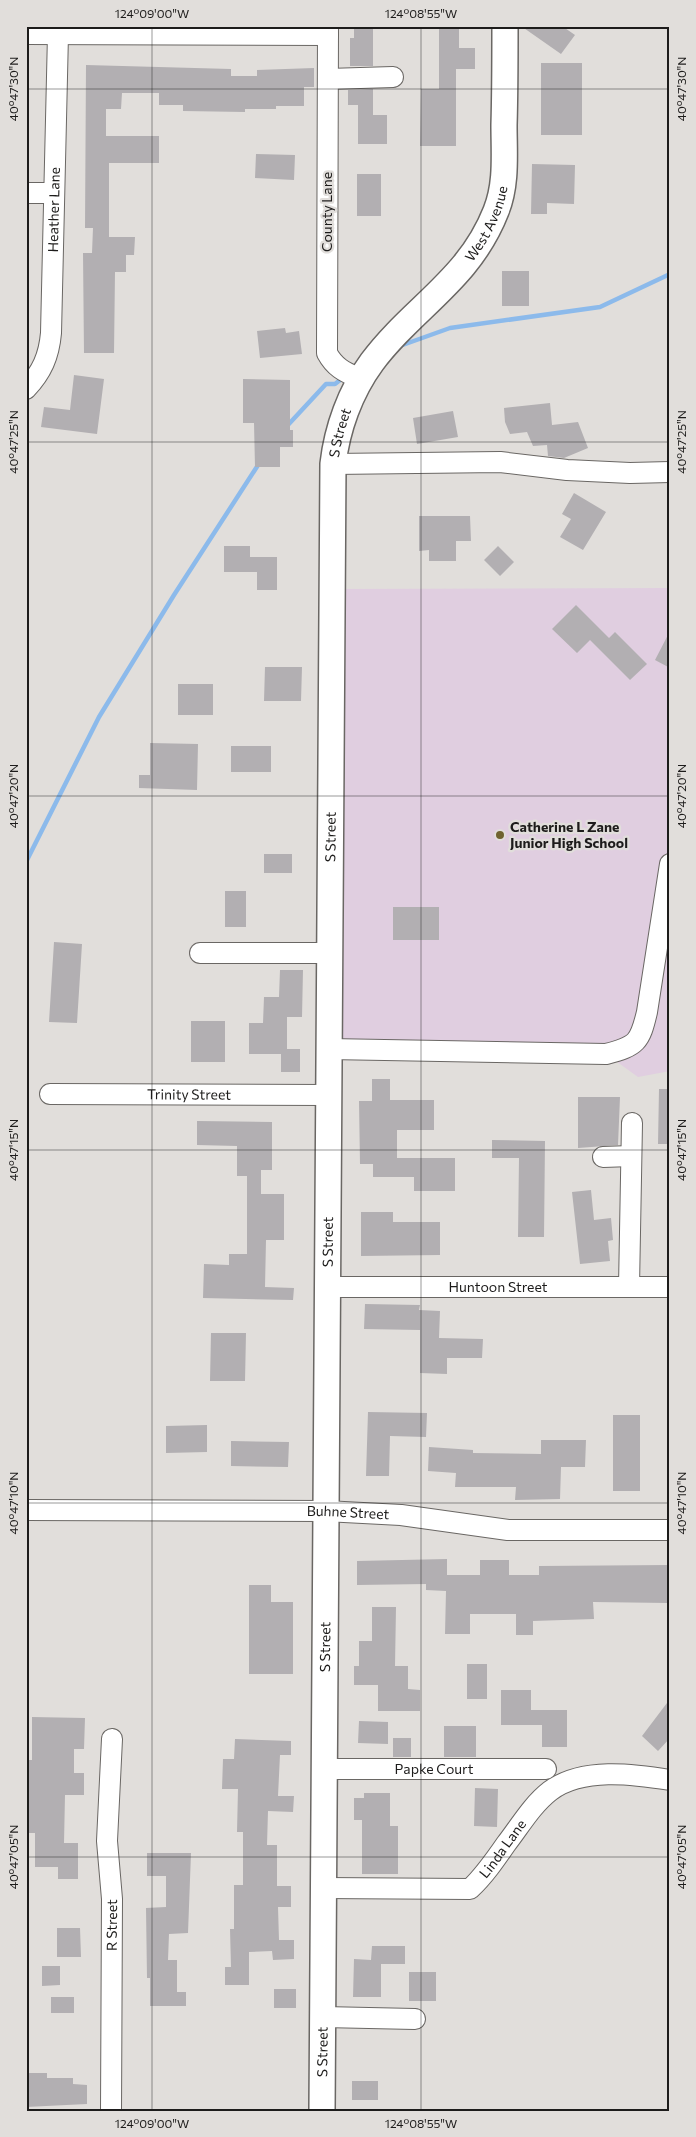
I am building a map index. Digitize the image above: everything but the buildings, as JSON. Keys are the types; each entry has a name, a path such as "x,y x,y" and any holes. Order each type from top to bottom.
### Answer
{"main road":[{"name":"West Avenue","path":"360,379 385,346 461,271 476,251 497,209 504,180 505,26"},
{"name":"S Street","path":"322,2111 333,464 338,435 344,416 360,379"}],"street":[{"name":"County Lane","path":"328,31 327,353 332,363 341,370 360,379"},
{"path":"26,34 328,31"},
{"name":"Heather Lane","path":"30,385 47,359 51,333 58,34"},
{"path":"328,79 393,77"},
{"path":"26,193 53,193"},
{"path":"333,464 500,462 567,470 630,473 670,472"},
{"path":"329,1049 606,1054 626,1049 641,1036 647,1012 670,864"},
{"path":"200,953 329,953"},
{"name":"Trinity Street","path":"50,1094 328,1095"},
{"path":"629,1287 632,1123"},
{"path":"603,1157 631,1156"},
{"name":"Huntoon Street","path":"327,1287 670,1287"},
{"name":"Buhne Street","path":"26,1510 325,1511 401,1515 508,1530 670,1530"},
{"name":"R Street","path":"111,2111 112,1900 107,1841 112,1739"},
{"name":"Papke Court","path":"323,1769 546,1769"},
{"name":"Linda Lane","path":"323,1888 470,1889 535,1806 552,1790 575,1778 592,1776 628,1776 670,1780"},
{"path":"322,2017 415,2019"}],"shaded area":[{"name":"Catherine L Zane Junior High School","path":"670,588 670,1071 638,1077 606,1054 329,1049 333,589"}],"waterway":[{"path":"397,347 450,328 600,307 670,274"},
{"path":"287,426 326,384 335,384 344,377"},
{"path":"26,862 99,717 174,595 260,462"}],"place":[{"name":"Catherine L Zane Junior High School","path":"500,835"}]}
